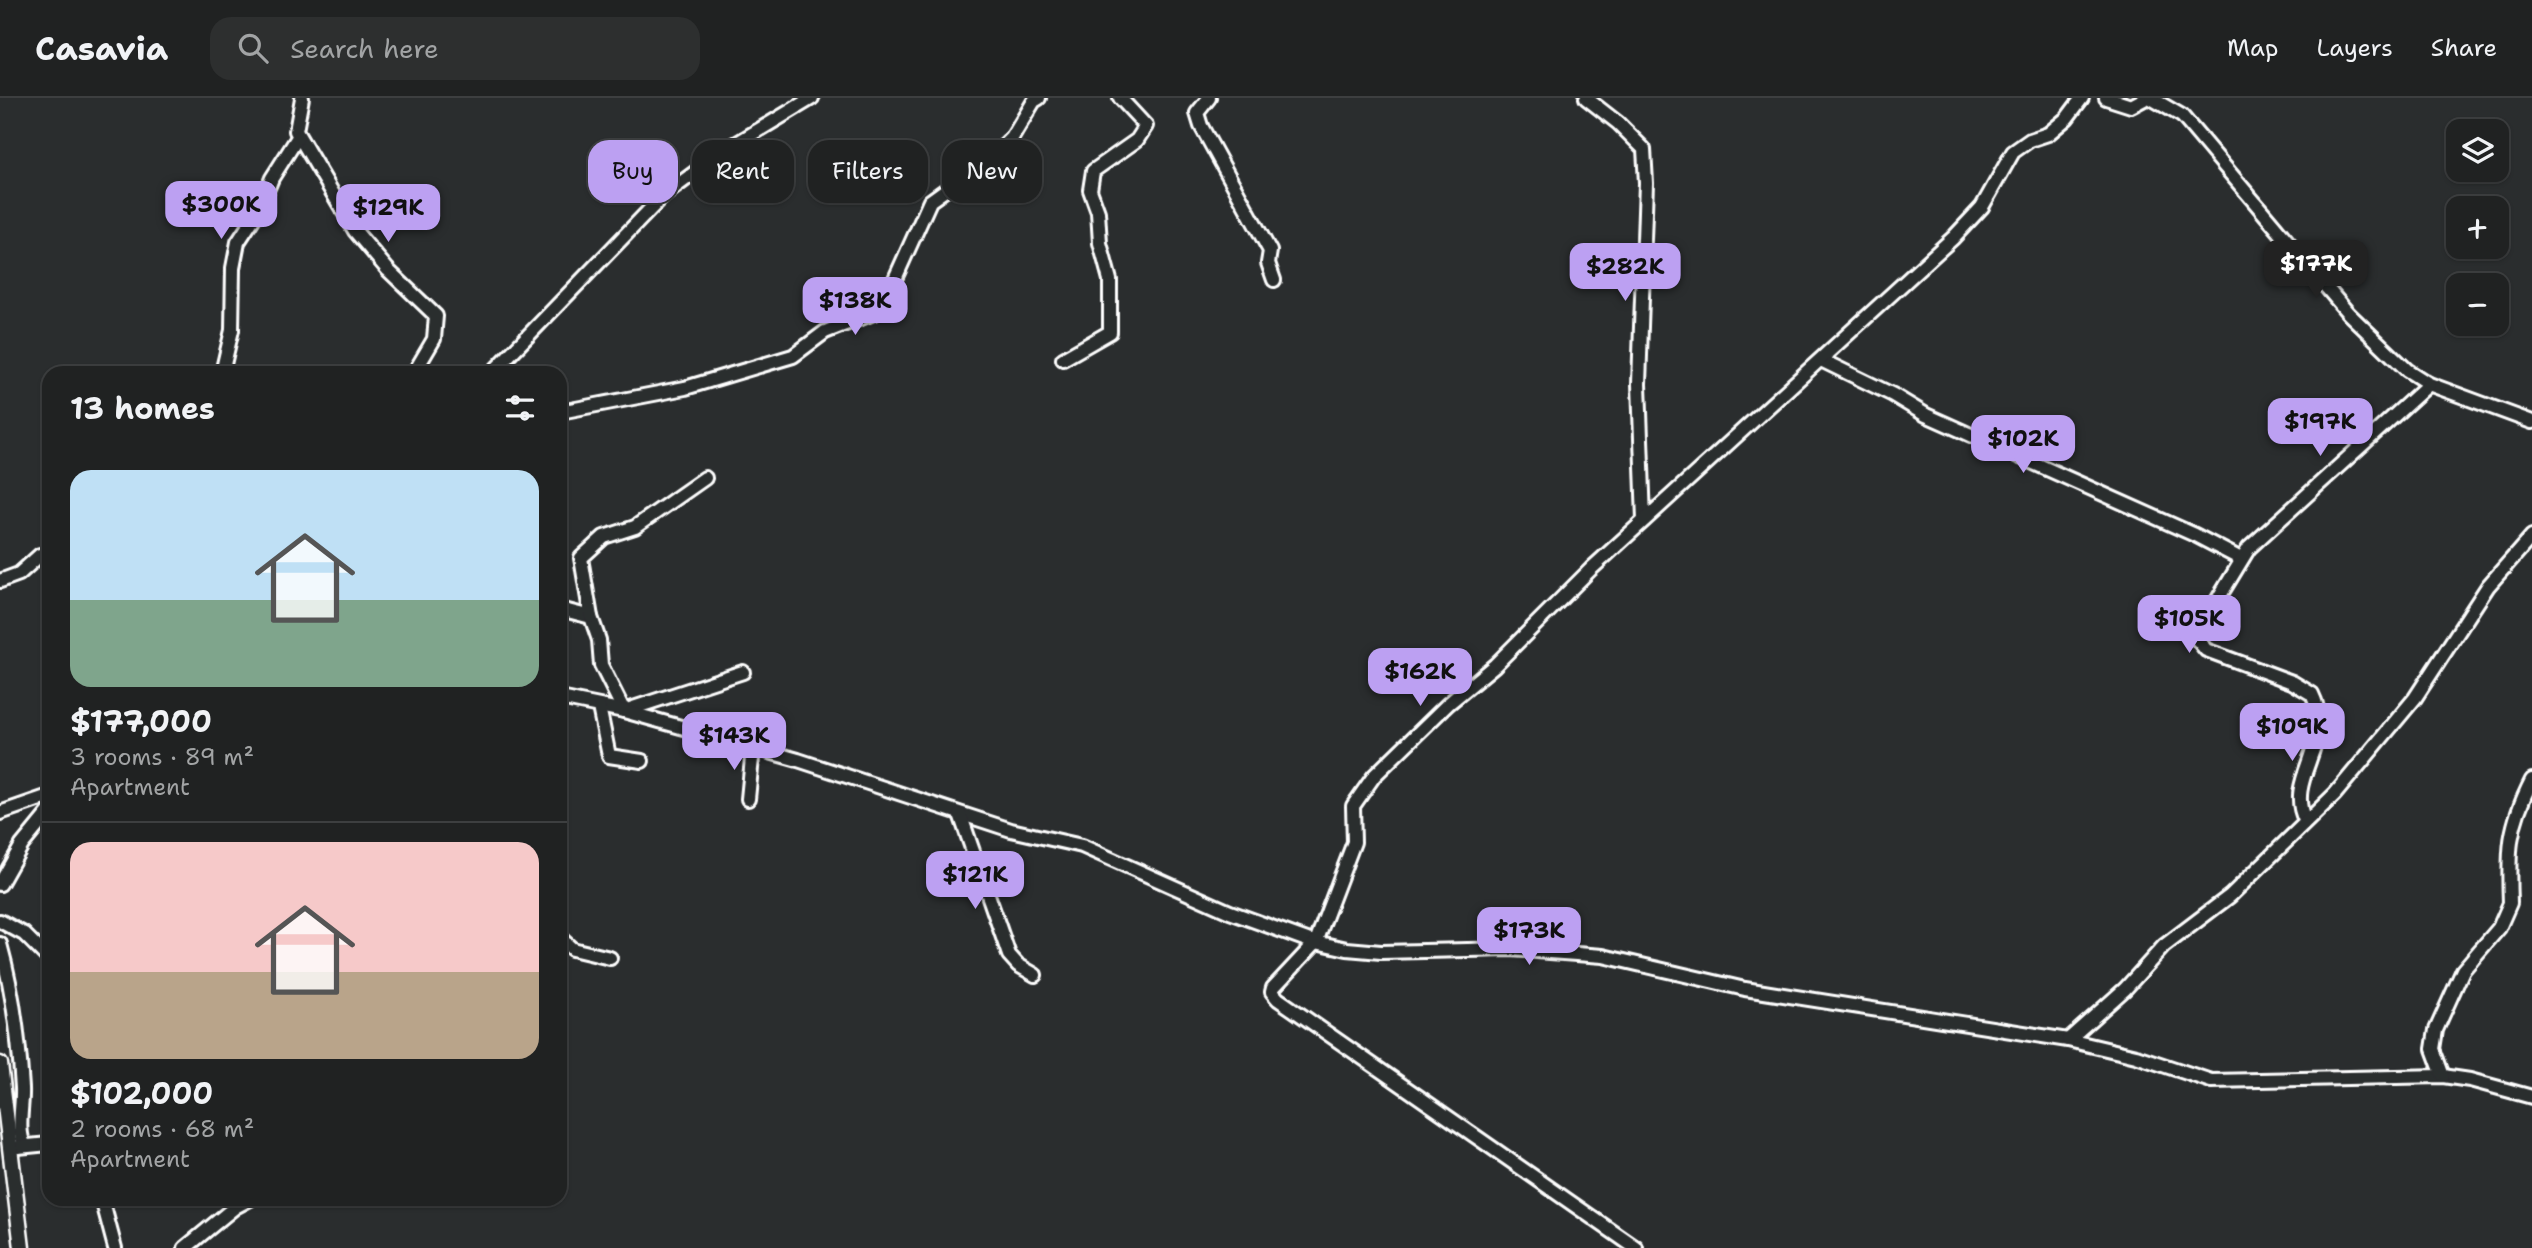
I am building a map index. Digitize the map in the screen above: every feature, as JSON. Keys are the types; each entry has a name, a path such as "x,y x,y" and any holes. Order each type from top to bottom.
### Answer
{"main road":[{"path":"0,1064 18,1147 22,1248"}],"street":[{"path":"302,98 296,131 298,137 355,231 388,270 436,316 434,339 418,366"},
{"path":"301,115 315,98"},
{"path":"499,366 663,196 724,150 812,98"},
{"path":"567,411 685,388 793,356 825,332 881,310 930,201 998,152 1012,138 1034,100 1039,98"},
{"path":"1063,359 1110,332 1110,280 1100,243 1098,212 1090,190 1093,171 1137,140 1146,126 1120,98"},
{"path":"1209,98 1197,113 1200,127 1270,251 1268,263 1275,280"},
{"path":"1586,98 1628,132 1644,149 1646,183 1639,384 1644,520"},
{"path":"1636,1248 1278,999 1272,992 1275,982 1315,942 1354,842 1352,814 1360,793 1448,704 1495,665 1644,520 1821,360 1982,207 2013,152 2048,134 2067,118 2082,98"},
{"path":"2106,98 2131,106 2149,98 2182,116 2348,313 2407,370 2429,384 2532,422"},
{"path":"224,366 232,330 233,268 238,242 259,210 274,175 298,137"},
{"path":"1821,360 1894,395 1934,419 2195,534 2241,559"},
{"path":"2305,820 2298,797 2319,728 2312,694 2292,682 2206,650 2197,639 2241,559 2288,509 2429,384"},
{"path":"624,711 601,665 599,640 580,558 604,537 635,527 705,478"},
{"path":"2068,1041 2125,989 2164,946 2230,896 2305,820 2335,794 2397,721 2488,586 2532,536"},
{"path":"0,581 19,574 42,555"},
{"path":"567,611 592,617"},
{"path":"624,711 743,672"},
{"path":"567,700 624,711 753,748 1020,833 1082,846 1230,912 1315,942 1347,949 1381,952 1511,949 1603,956 1745,989 2068,1041 2136,1056 2211,1081 2443,1076 2491,1085 2532,1097"},
{"path":"599,707 609,756 642,761"},
{"path":"748,799 753,748"},
{"path":"2443,1076 2432,1041 2463,970 2507,915 2510,903 2511,830 2516,811 2532,780"},
{"path":"0,813 42,798"},
{"path":"960,814 1009,955 1018,965 1035,975"},
{"path":"0,884 22,845 42,821"},
{"path":"0,921 24,934 42,952"},
{"path":"0,944 11,992 22,1090 21,1135 18,1147 42,1145"},
{"path":"567,944 572,949 610,958"},
{"path":"104,1206 115,1248"},
{"path":"185,1248 236,1206"}]}
